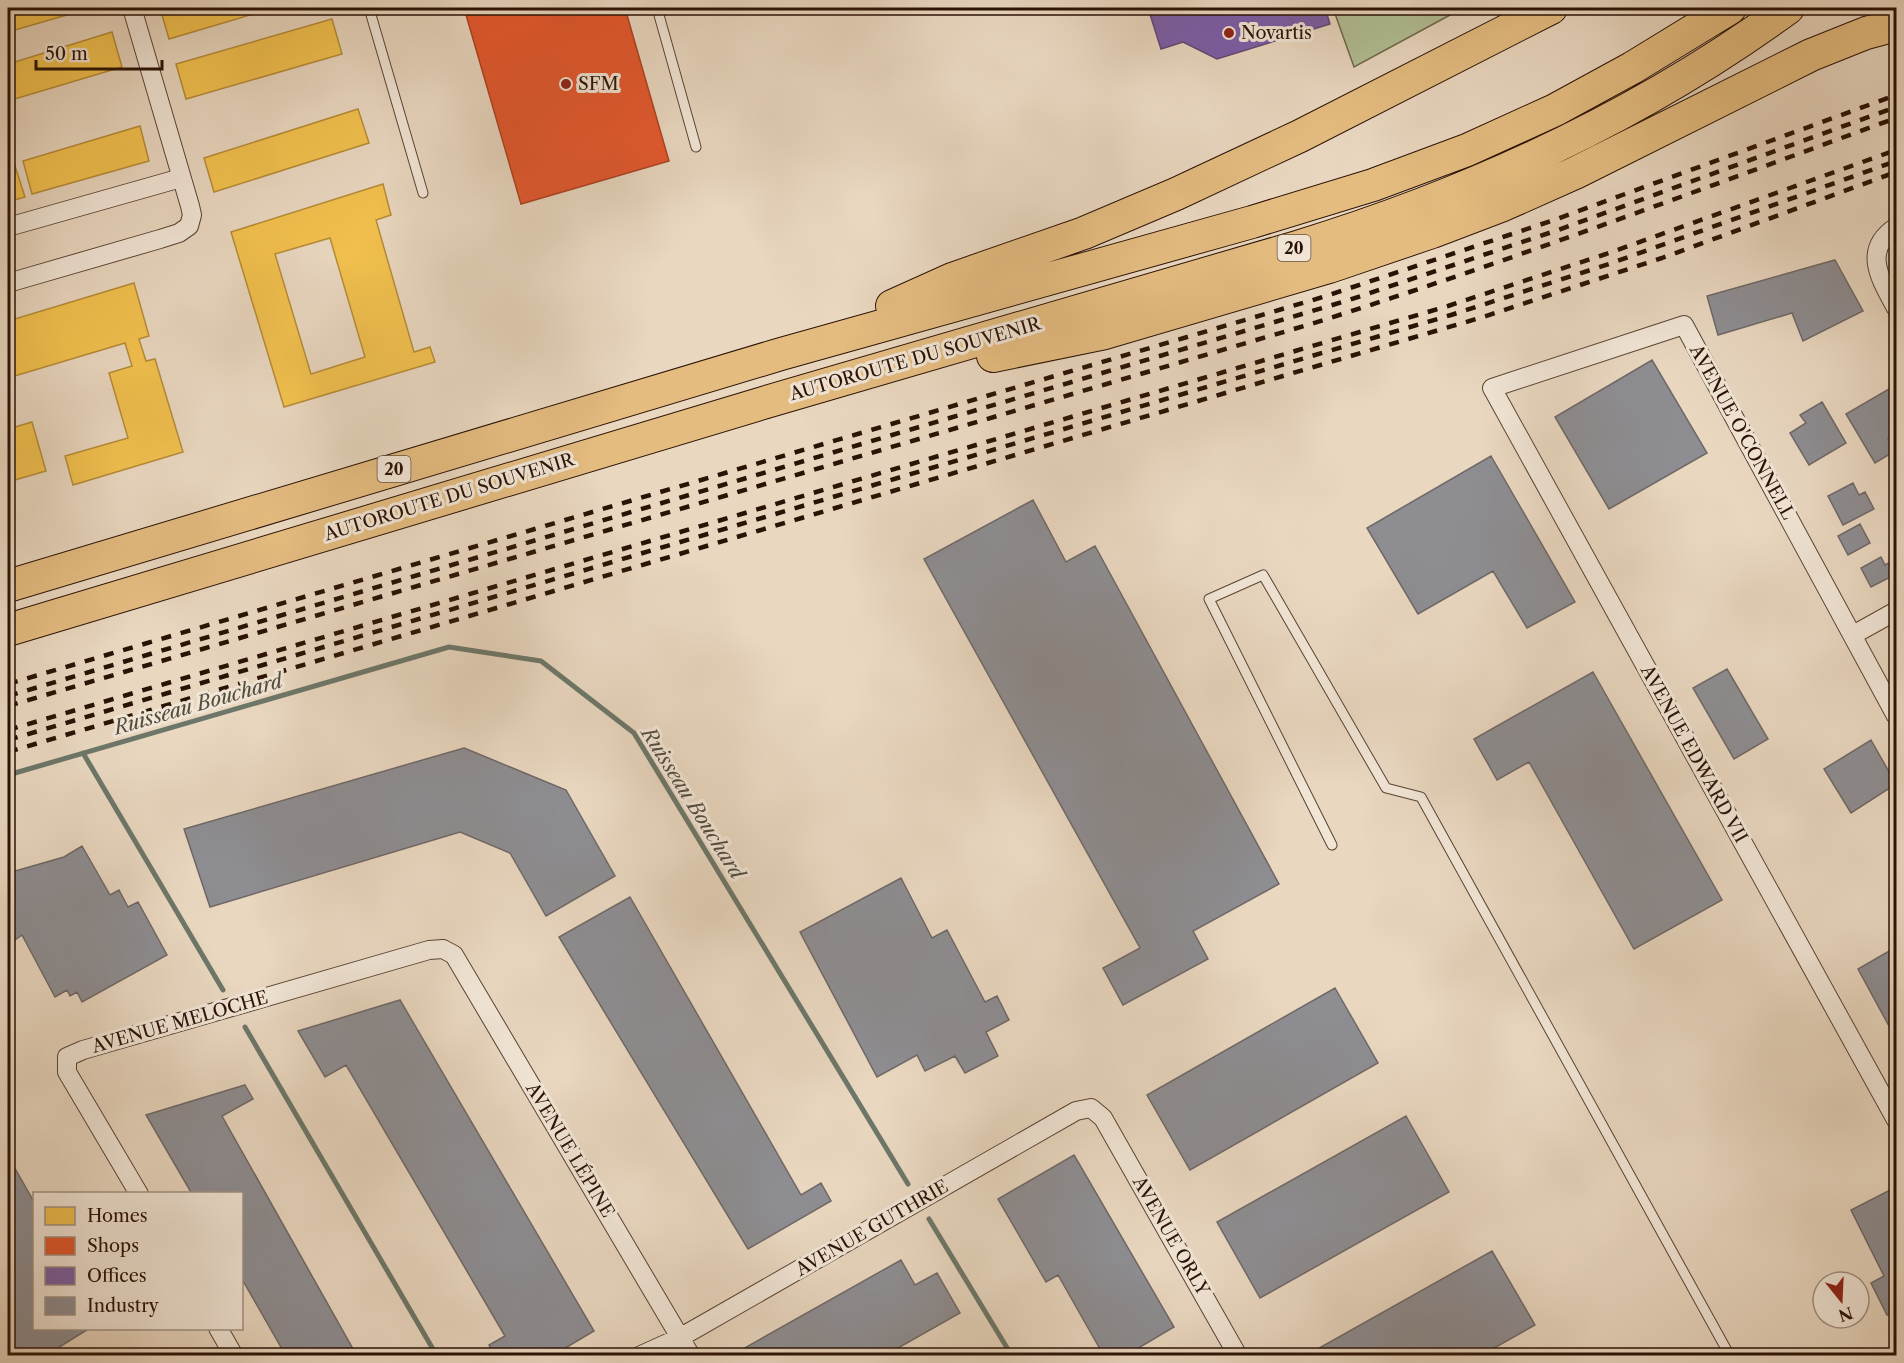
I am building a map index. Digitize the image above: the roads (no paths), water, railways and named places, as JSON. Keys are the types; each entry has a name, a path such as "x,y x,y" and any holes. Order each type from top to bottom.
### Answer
{"highway":[{"path":"1377,96 1458,34 1503,8"},
{"path":"781,354 952,279 1074,237 1149,207 1265,153 1551,8"},
{"name":"20","path":"8,586 781,354 1262,219 1424,167 1496,138 1563,106 1632,68 1730,8"},
{"name":"AUTOROUTE DU SOUVENIR","path":"8,630 763,403 1297,247 1374,222 1442,198 1550,150 1622,113 1727,50 1788,8"},
{"path":"763,403 1105,333 1358,258 1458,223 1533,192 1629,148 1810,55 1866,33 1896,25"}],"street":[{"path":"8,283 183,231 189,226 192,215 132,8"},
{"path":"8,227 182,178"},
{"path":"1896,227 1883,239 1876,263 1882,282 1896,308"},
{"name":"AVENUE O'CONNELL","path":"1492,388 1684,325 1896,716"},
{"name":"AVENUE EDWARD VII","path":"1492,388 1889,1090 1896,1120"},
{"path":"1852,635 1896,611"},
{"name":"AVENUE MELOCHE","path":"138,1192 67,1072 67,1057 126,1037 429,950 443,949"},
{"name":"AVENUE LÉPINE","path":"443,949 454,955 692,1356"},
{"name":"AVENUE GUTHRIE","path":"639,1356 681,1336 1076,1111 1091,1108 1103,1118"},
{"name":"AVENUE ORLY","path":"1103,1118 1238,1356"},
{"path":"219,1330 234,1356"}],"lane":[{"path":"369,8 423,194"},
{"path":"657,8 696,147"},
{"path":"1332,845 1209,599 1263,575 1386,788 1421,797 1730,1356"}],"waterway":[{"name":"Ruisseau Bouchard","path":"8,775 449,647 541,661 634,733 908,1184"},
{"path":"83,753 223,990"},
{"path":"245,1027 437,1356"},
{"name":"Ruisseau Bouchard","path":"929,1219 1012,1356"}],"railway":[{"path":"8,684 1323,297 1554,220 1896,95"},
{"path":"8,696 1346,301 1558,230 1896,107"},
{"path":"8,706 1311,324 1532,250 1896,118"},
{"path":"8,730 1448,306 1606,254 1896,150"},
{"path":"8,740 1451,315 1609,264 1896,161"},
{"path":"8,752 1483,317 1662,258 1896,172"}],"place":[{"name":"Novartis","path":"1229,33"},
{"name":"SFM","path":"566,84"}]}
